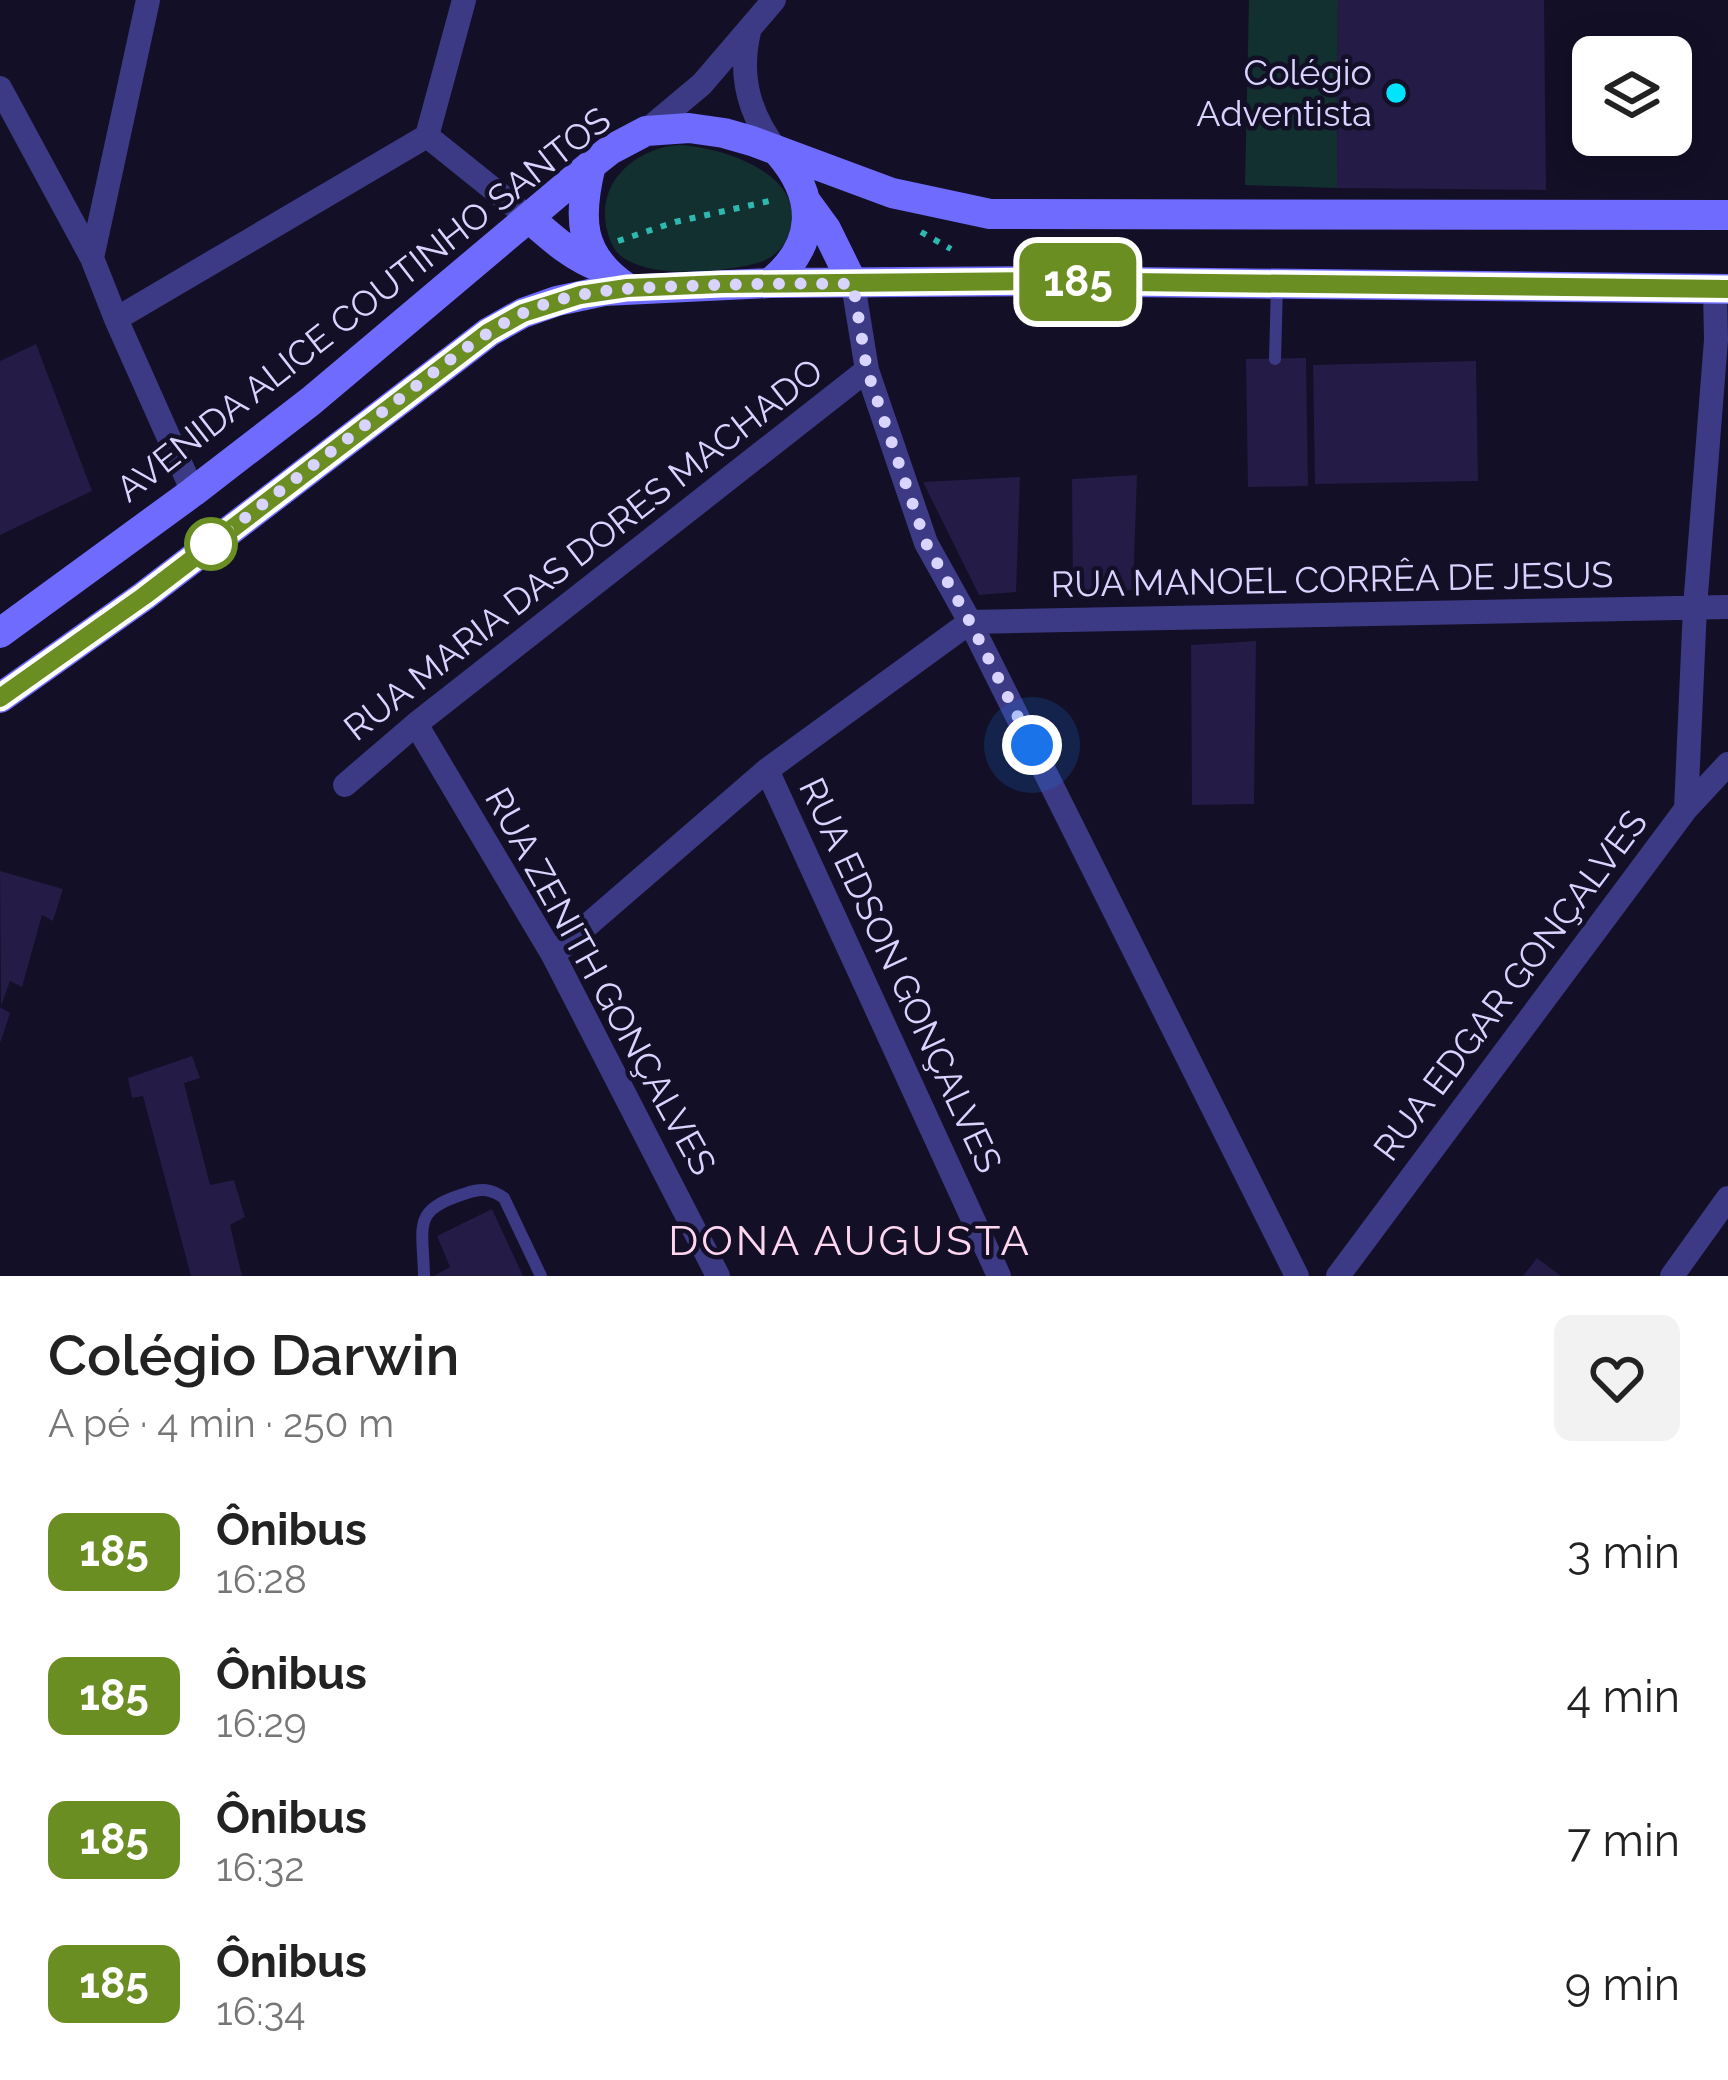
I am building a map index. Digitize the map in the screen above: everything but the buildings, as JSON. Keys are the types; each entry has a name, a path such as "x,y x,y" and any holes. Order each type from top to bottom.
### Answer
{"main road":[{"name":"AVENIDA ALICE COUTINHO SANTOS","path":"0,632 194,492 311,401 591,165 646,131 688,128 724,133 892,193 990,214 1728,214"},
{"path":"770,283 796,256 807,221 801,184 779,153"},
{"path":"591,165 581,210 583,230 596,259 627,288"},
{"path":"807,203 826,229 853,284"},
{"path":"530,218 584,262 596,259"},
{"path":"0,698 144,596 489,332 556,301 627,288 770,283 1049,281 1722,289"}],"street":[{"path":"92,258 148,0"},
{"path":"116,319 428,136 464,0"},
{"path":"646,131 702,84 774,0"},
{"path":"750,30 745,49 747,94 765,135 779,153"},
{"path":"0,88 92,258 194,492"},
{"path":"428,136 530,218"},
{"path":"853,284 867,370 926,543 1298,1276"},
{"name":"RUA EDGAR GONÇALVES","path":"1338,1276 1686,809 1695,608 1722,289"},
{"name":"RUA MARIA DAS DORES MACHADO","path":"345,785 867,370"},
{"name":"RUA MANOEL CORRÊA DE JESUS","path":"970,622 1728,608"},
{"path":"553,956 767,770 970,622"},
{"name":"RUA ZENITH GONÇALVES","path":"416,724 553,956 713,1273"},
{"path":"1686,809 1728,764"},
{"name":"RUA EDSON GONÇALVES","path":"767,770 999,1276"},
{"path":"1672,1276 1728,1198"}],"lane":[{"path":"1275,359 1277,284"},
{"path":"424,1276 423,1226 428,1210 440,1201 479,1189 504,1198 541,1276"}],"path":[{"path":"596,259 675,222 781,199 807,203"},
{"path":"915,227 963,254"}],"green space":[{"path":"1249,0 1338,0 1337,188 1245,185"},
{"path":"679,145 718,151 759,168 776,181 792,215 788,236 775,254 754,264 689,272 640,266 616,251 605,213 613,183 634,161"}],"bus line":[{"name":"185","path":"0,698 144,596 489,332 523,313 580,295 627,288 770,283 1049,281 1728,289"}],"place":[{"name":"Colégio Adventista","path":"1396,93"}],"district":[{"name":"DONA AUGUSTA","path":"850,1240"}],"route":[{"path":"211,544 451,359 523,313 580,295 627,288 853,284 867,370 926,543 1032,745"}]}
